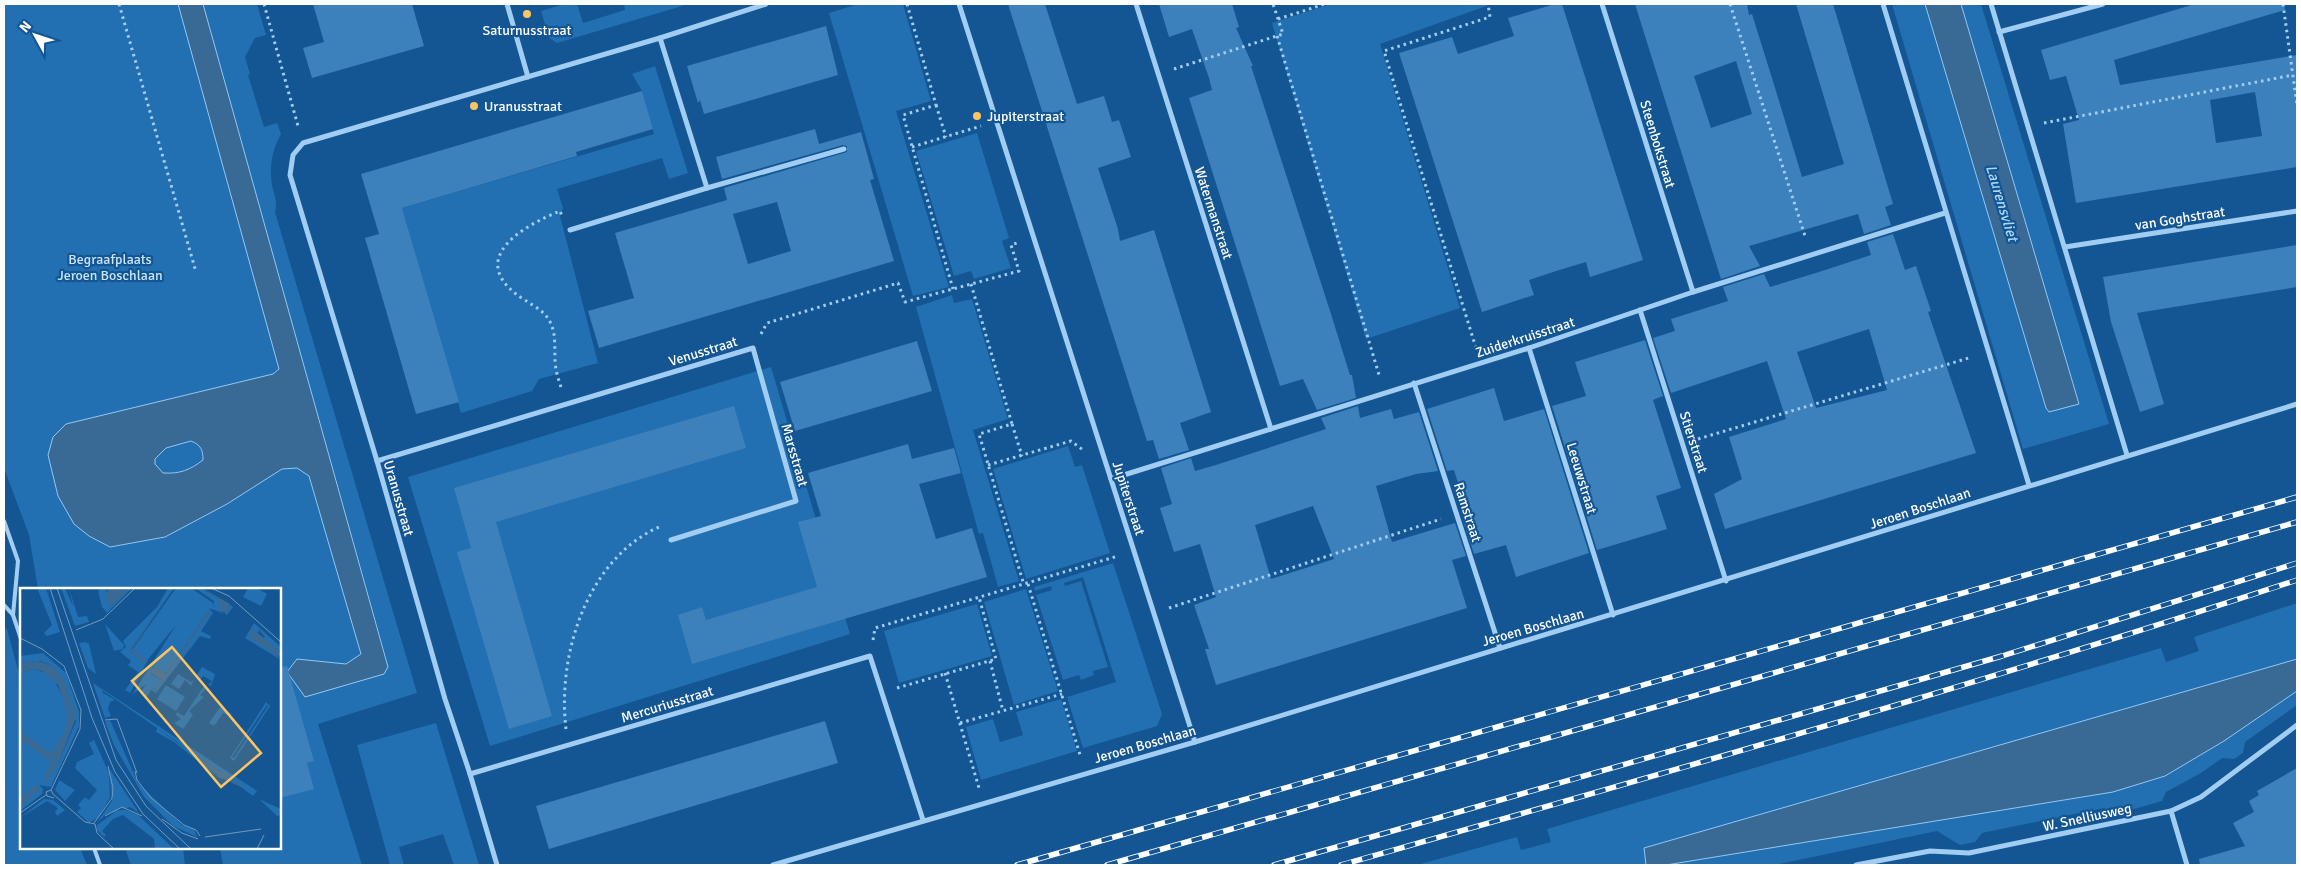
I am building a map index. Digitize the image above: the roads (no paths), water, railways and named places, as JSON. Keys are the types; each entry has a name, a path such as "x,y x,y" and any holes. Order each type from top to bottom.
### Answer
{"street":[{"path":"507,4 528,77 766,4"},
{"name":"Jupiterstraat","path":"959,4 1196,742"},
{"name":"Watermanstraat","path":"1136,4 1271,429"},
{"name":"Steenbokstraat","path":"1602,4 1693,292"},
{"path":"1883,4 2029,485"},
{"path":"1991,4 2127,455"},
{"path":"1999,32 2103,4"},
{"path":"660,38 707,188"},
{"name":"Uranusstraat","path":"497,865 445,699 377,461 290,175 293,155 303,143 528,77"},
{"path":"570,230 844,149"},
{"name":"van Goghstraat","path":"2065,247 2297,211"},
{"name":"Zuiderkruisstraat","path":"1111,479 1529,348 1693,292 1945,213"},
{"name":"Stierstraat","path":"1640,310 1726,581"},
{"name":"Venusstraat","path":"377,461 753,348"},
{"name":"Marsstraat","path":"671,540 796,501 753,348"},
{"name":"Leeuwstraat","path":"1529,348 1613,615"},
{"name":"Ramstraat","path":"1414,383 1500,648"},
{"name":"Jeroen Boschlaan","path":"773,865 1196,742 1500,648 1726,581 2029,485 2297,404"},
{"name":"Mercuriusstraat","path":"470,774 870,656 923,820"},
{"name":"W. Snelliusweg","path":"1856,865 1930,851 1969,853 2171,812 2201,796 2297,725"},
{"path":"2171,812 2187,865"}],"lane":[{"path":"4,521 18,561 13,615 20,636"},
{"path":"4,606 13,615"},
{"path":"94,849 100,865"}],"water":[{"path":"178,4 203,4 388,667 384,674 305,697 287,672 297,659 346,664 361,654 309,476 297,468 282,469 227,504 165,537 110,547 89,536 74,524 58,496 48,455 53,437 66,424 273,374 279,369","holes":["191,441 197,444 203,453 203,460 194,466 185,471 163,473 155,464 155,459 166,448"]},
{"name":"Laurensvliet","path":"1925,4 1961,4 2079,404 2049,412 2046,408"},
{"path":"2297,659 2297,691 2224,741 2165,776 2113,792 1666,865 1646,865 1644,848"}],"railway":[{"path":"1017,865 2297,497"},
{"path":"1107,865 2297,522"},
{"path":"1274,865 2002,656 2297,563"},
{"path":"1341,865 1940,692 2297,580"}],"place":[{"name":"Saturnusstraat","path":"527,14"},
{"name":"Uranusstraat","path":"474,106"},
{"name":"Jupiterstraat","path":"977,116"}],"park label":[{"name":"Begraafplaats Jeroen Boschlaan","path":"110,268"}]}
